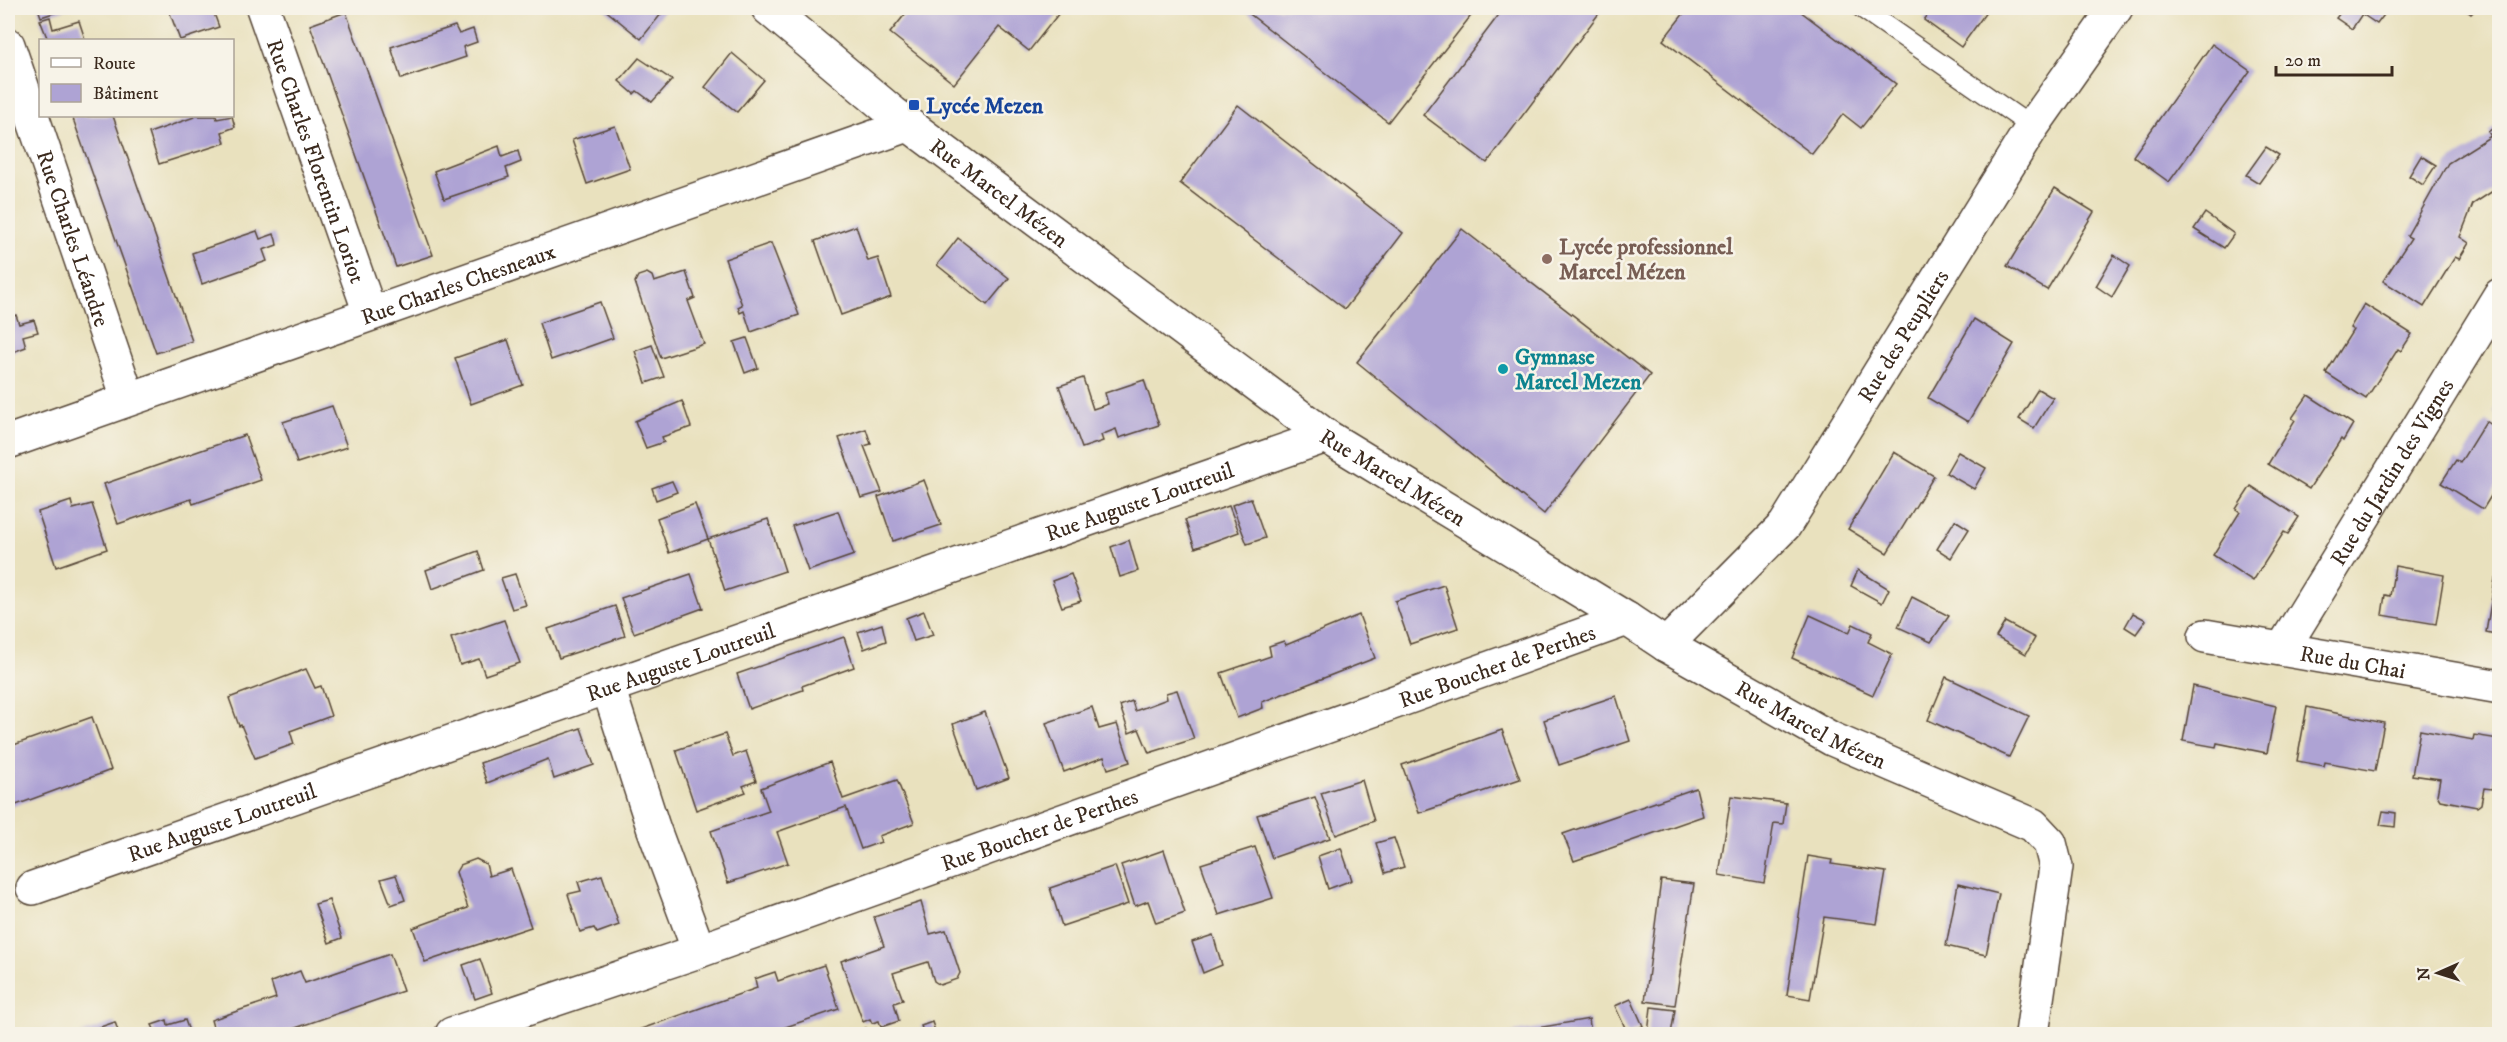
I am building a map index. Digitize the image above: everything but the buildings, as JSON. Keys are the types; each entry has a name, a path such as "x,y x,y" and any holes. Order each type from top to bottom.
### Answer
{"street":[{"name":"Rue Charles Florentin Loriot","path":"263,8 370,314"},
{"name":"Rue Marcel Mézen","path":"768,8 908,124 1326,436 1666,645 1832,739 2033,825 2050,843 2056,867 2031,1035"},
{"name":"Rue des Peupliers","path":"1666,645 1785,525 2032,127 2116,8"},
{"name":"Rue Charles Léandre","path":"8,45 128,398"},
{"name":"Rue Charles Chesneaux","path":"8,442 908,124"},
{"name":"Rue du Jardin des Vignes","path":"2283,648 2499,295"},
{"name":"Rue Auguste Loutreuil","path":"33,888 1326,436"},
{"name":"Rue Boucher de Perthes","path":"452,1035 699,951 1627,619"},
{"name":"Rue du Chai","path":"2205,636 2499,687"},
{"path":"608,687 653,827 699,951"}],"lane":[{"path":"1861,8 2032,127"}],"place":[{"name":"Lycée Mezen","path":"914,105"},
{"name":"Lycée professionnel Marcel Mézen","path":"1547,259"},
{"name":"Gymnase Marcel Mezen","path":"1503,369"}]}
